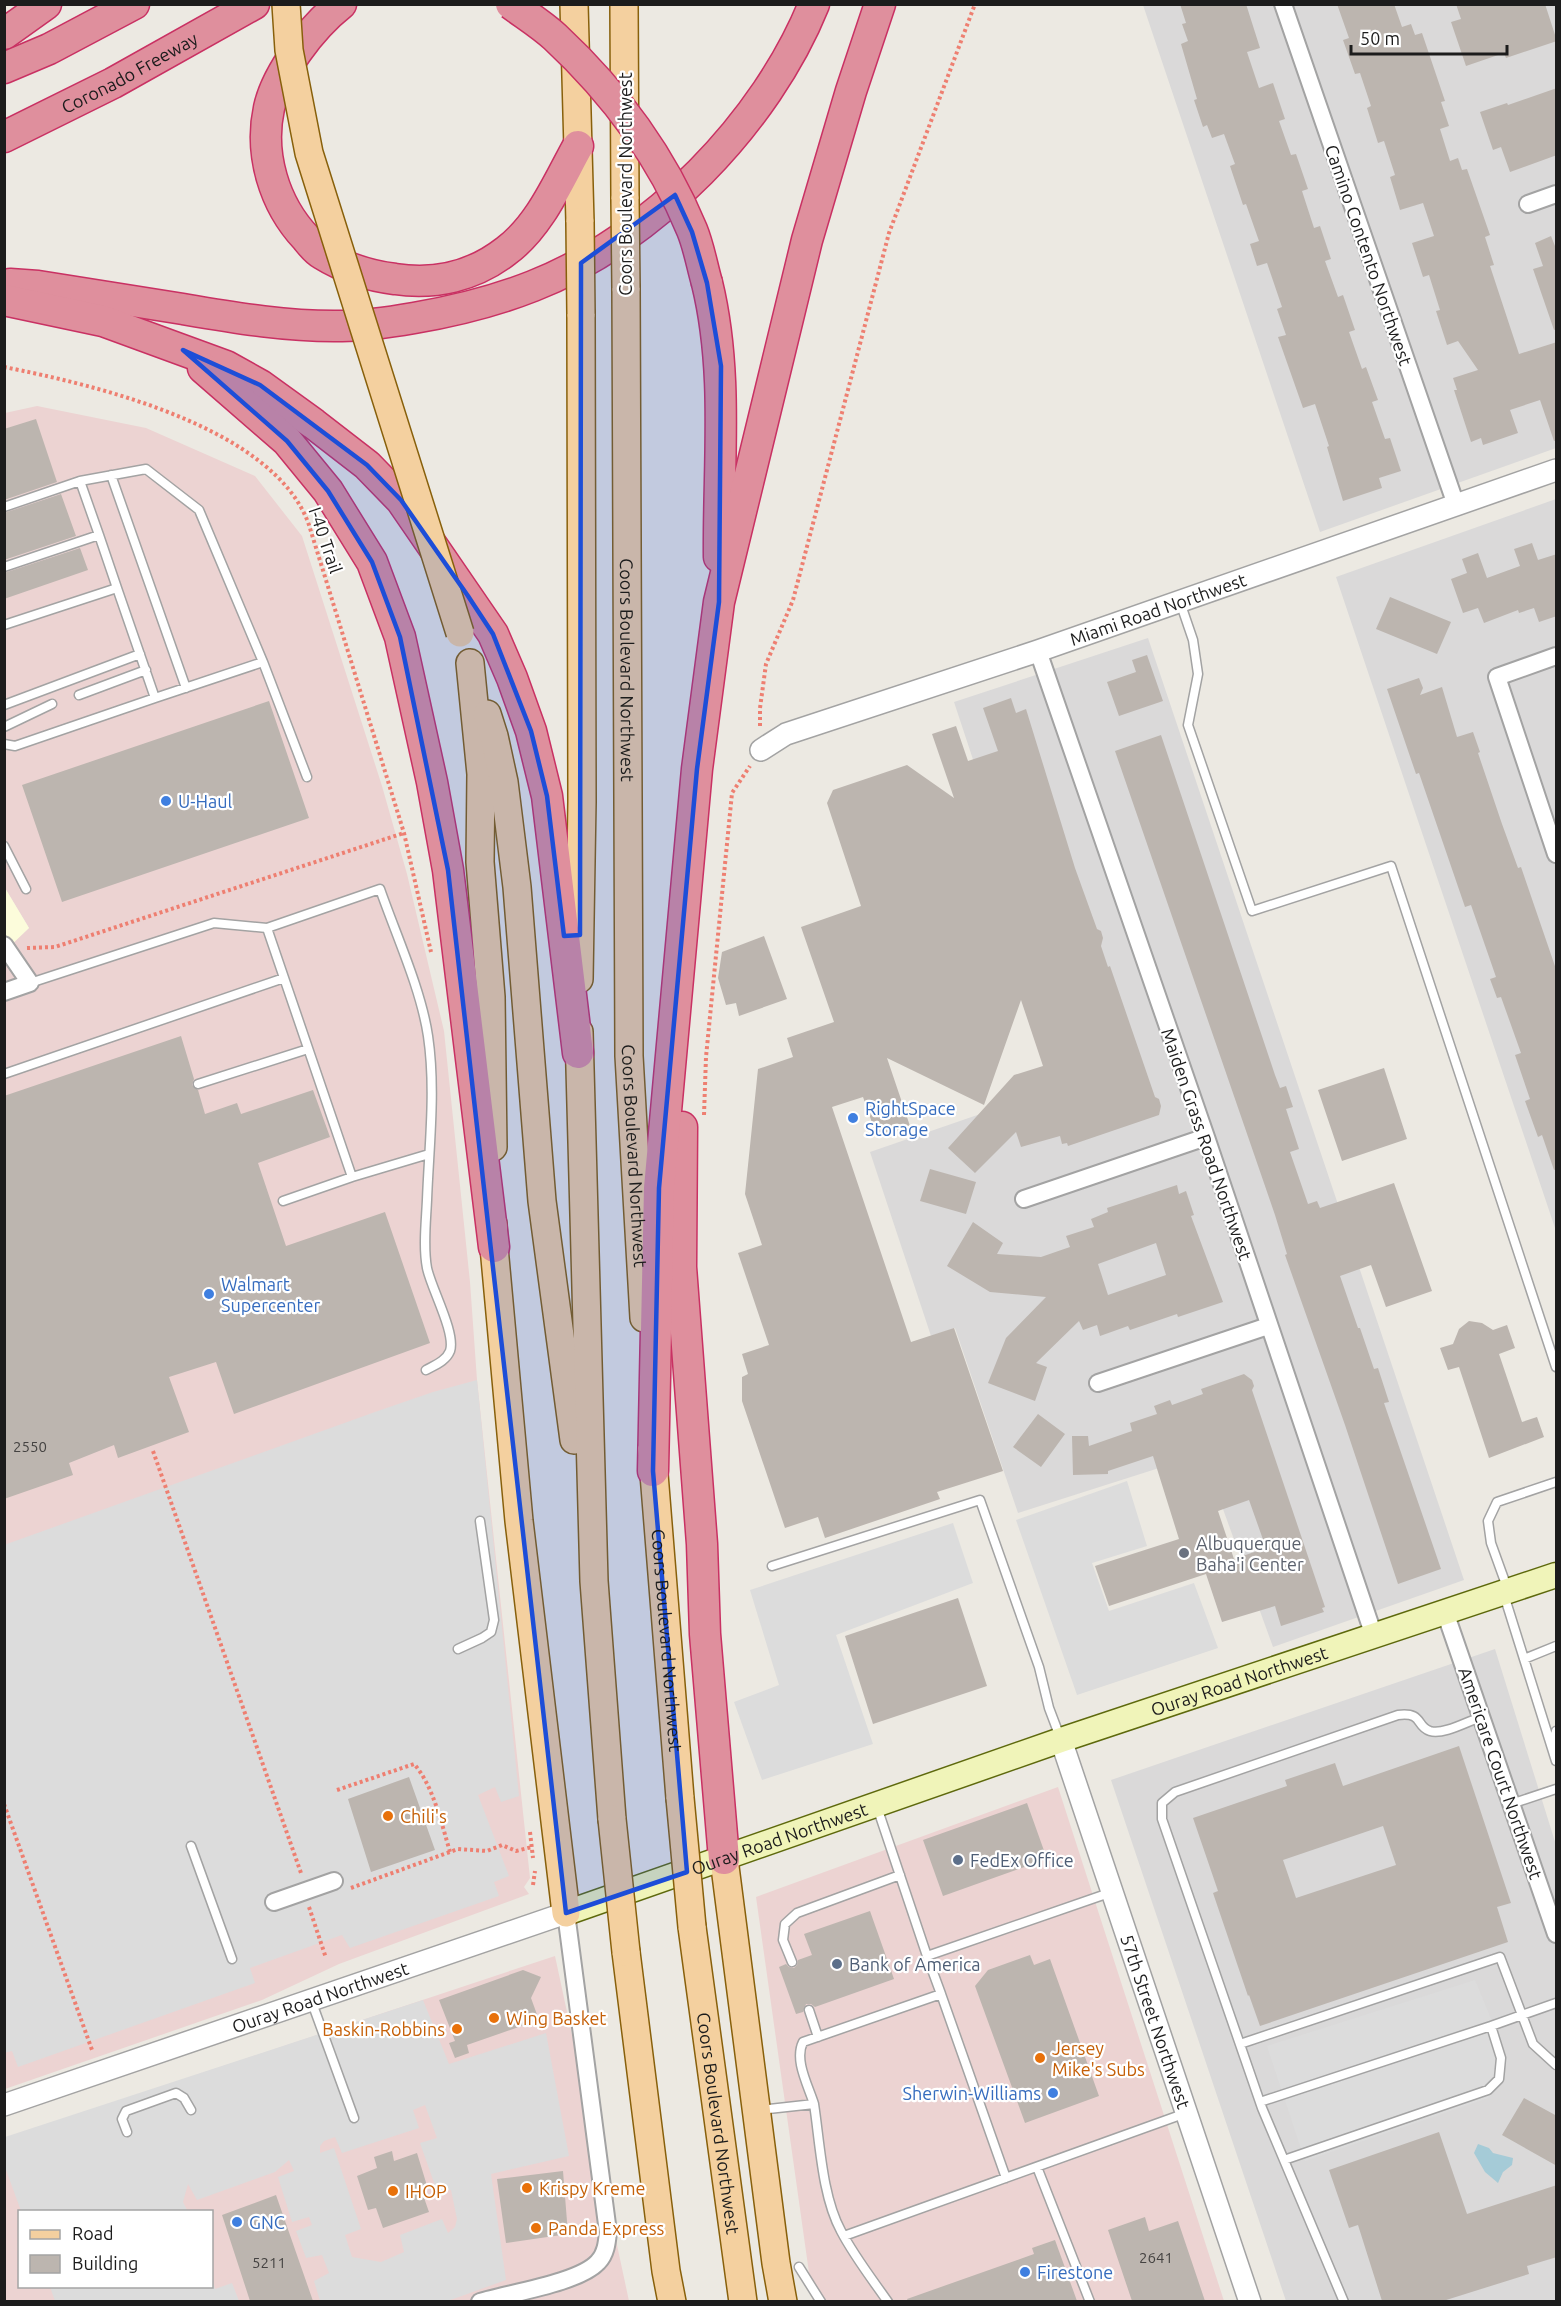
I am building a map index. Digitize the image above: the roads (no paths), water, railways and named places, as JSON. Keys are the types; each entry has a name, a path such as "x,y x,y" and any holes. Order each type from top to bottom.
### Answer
{"highway":[{"path":"4,34 46,4"},
{"path":"4,68 49,49 134,4"},
{"name":"Coronado Freeway","path":"4,137 113,83 254,4"},
{"path":"342,4 308,39 282,74 269,106 265,135 274,189 286,212 320,254 383,278 410,282 436,281 485,266 508,250 528,231 578,146"},
{"path":"511,4 554,35 609,93 668,179 693,232 715,316 721,366 719,603"},
{"path":"4,283 38,286 258,321 304,325 344,326 389,322 487,302 534,285 601,252 659,210 694,179 719,154 772,86 790,56 814,4"},
{"path":"653,1471 659,1188 697,769 719,603 807,240 851,91 880,4"},
{"path":"4,300 103,321 226,366 260,385 367,465 401,500 493,634 531,731 547,796 578,1053"},
{"path":"183,350 287,441 328,490 372,562 400,637 432,782 447,870 494,1247"},
{"path":"671,1048 682,1090 681,1267 702,1544 705,1634 724,1859"}],"main road":[{"path":"286,4 289,50 309,153 494,736 504,782 517,887 542,1201 594,1581"},
{"path":"574,4 581,314 582,802 578,1053 594,1581 612,1819 626,1952 663,2248 672,2301"},
{"name":"Coors Boulevard Northwest","path":"624,4 629,1056 653,1471 680,1798 692,1927 743,2301"},
{"path":"470,663 480,774 480,862 492,997 494,1247 519,1521 566,1913"},
{"name":"Ouray Road Northwest","path":"566,1913 1061,1740 1557,1575"},
{"path":"724,1859 776,2263 783,2301"}],"street":[{"name":"Camino Contento Northwest","path":"1283,4 1456,505"},
{"path":"1528,204 1557,194"},
{"name":"Miami Road Northwest","path":"761,750 786,734 1038,651 1557,470"},
{"name":"Maiden Grass Road Northwest","path":"1038,651 1206,1137 1374,1636"},
{"path":"1557,656 1497,676 1557,854"},
{"path":"4,992 30,983 7,948"},
{"path":"1024,1199 1206,1137"},
{"path":"1098,1383 1268,1326"},
{"name":"Americare Court Northwest","path":"1445,1612 1557,1934"},
{"name":"57th Street Northwest","path":"1061,1740 1250,2301"},
{"path":"274,1902 305,1891 341,1885"},
{"path":"485,2300 572,2277 599,2262 606,2248 608,2232 566,1913"},
{"name":"Ouray Road Northwest","path":"4,2105 566,1913"}],"lane":[{"path":"4,507 80,481 146,469 199,510 263,662 306,777"},
{"path":"111,475 186,688"},
{"path":"80,481 155,698"},
{"path":"4,567 99,535"},
{"path":"4,625 117,588"},
{"path":"1180,602 1193,640 1198,674 1188,725 1252,911 1390,866 1557,1367"},
{"path":"4,705 140,654"},
{"path":"4,744 15,746 263,662"},
{"path":"79,695 146,670"},
{"path":"4,727 52,704"},
{"path":"4,846 26,889"},
{"path":"30,983 214,923 267,928 380,889 420,1000 428,1036 432,1089 426,1223 427,1268 449,1330 451,1350 443,1361 426,1370"},
{"path":"267,928 352,1178"},
{"path":"4,1074 284,978"},
{"path":"198,1084 308,1048"},
{"path":"283,1201 429,1154"},
{"path":"1557,1482 1497,1502 1488,1521 1491,1543 1524,1659 1557,1761"},
{"path":"772,1566 980,1500 1039,1667 1049,1708 1061,1740"},
{"path":"458,1649 491,1632 494,1620 480,1521"},
{"path":"1524,1659 1557,1646"},
{"path":"1344,2301 1260,2102 1162,1819 1162,1803 1175,1792 1398,1715 1410,1714 1420,1719 1425,1728 1431,1731 1446,1730 1481,1716"},
{"path":"1552,1746 1557,1731"},
{"path":"1511,1804 1557,1789"},
{"path":"876,1805 1006,2178"},
{"path":"191,1846 232,1959"},
{"path":"792,1962 783,1940 785,1924 797,1913 900,1875"},
{"path":"927,1956 1112,1892"},
{"path":"1240,2044 1500,1957 1533,2044 1557,2065"},
{"path":"888,2301 844,2236 833,2212 827,2190 814,2103 799,2050 803,2042 941,1994"},
{"path":"311,2000 354,2118"},
{"path":"1260,2102 1557,2003"},
{"path":"809,2010 818,2037"},
{"path":"1284,2160 1488,2090 1499,2079 1501,2058 1491,2026"},
{"path":"127,2132 122,2119 126,2111 177,2093 184,2098 191,2110"},
{"path":"757,2110 814,2103"},
{"path":"844,2236 1187,2113"},
{"path":"1037,2167 1090,2301"},
{"path":"800,2267 821,2301"}],"water":[{"path":"1478,2144 1489,2148 1493,2153 1513,2158 1512,2165 1503,2172 1498,2183 1485,2172 1474,2153"}],"place":[{"name":"U-Haul","path":"166,801"},
{"name":"RightSpace Storage","path":"853,1118"},
{"name":"Walmart Supercenter","path":"209,1294"},
{"name":"Albuquerque Baha'i Center","path":"1184,1553"},
{"name":"Chili's","path":"388,1816"},
{"name":"FedEx Office","path":"958,1860"},
{"name":"Bank of America","path":"837,1964"},
{"name":"Wing Basket","path":"494,2018"},
{"name":"Baskin-Robbins","path":"457,2029"},
{"name":"Jersey Mike's Subs","path":"1040,2058"},
{"name":"Sherwin-Williams","path":"1053,2093"},
{"name":"Krispy Kreme","path":"527,2188"},
{"name":"IHOP","path":"393,2191"},
{"name":"GNC","path":"237,2222"},
{"name":"Panda Express","path":"536,2228"},
{"name":"Firestone","path":"1025,2272"}]}
